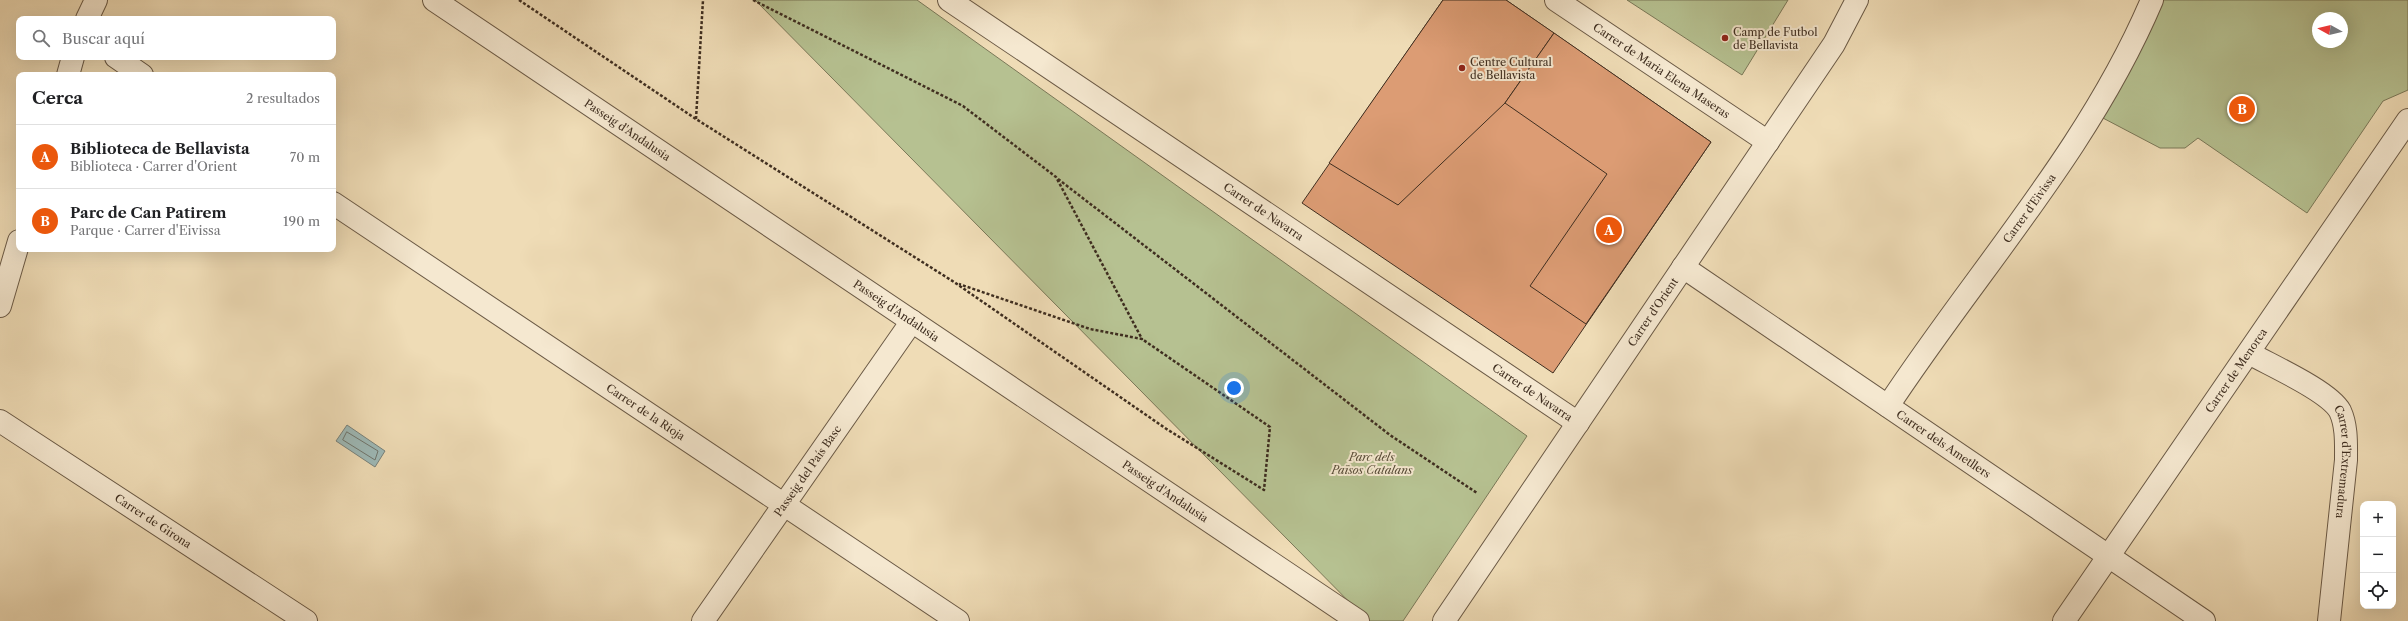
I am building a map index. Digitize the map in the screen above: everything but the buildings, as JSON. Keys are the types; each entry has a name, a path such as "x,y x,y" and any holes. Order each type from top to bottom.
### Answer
{"street":[{"path":"88,16 96,0"},
{"name":"Passeig d'Andalusia","path":"434,0 1358,621"},
{"name":"Carrer de Navarra","path":"949,0 1578,423"},
{"name":"Carrer de Maria Elena Maseras","path":"1556,0 1768,142"},
{"name":"Carrer d'Orient","path":"1444,621 1834,44 1857,0"},
{"name":"Carrer d'Eivissa","path":"1888,406 2038,195 2094,112 2138,32 2152,0"},
{"path":"69,72 72,60"},
{"path":"120,60 138,72"},
{"name":"Carrer de Menorca","path":"2064,621 2408,120"},
{"name":"Carrer de la Rioja","path":"336,205 958,621"},
{"path":"0,306 16,251"},
{"name":"Carrer dels Ametllers","path":"1684,267 2204,621"},
{"name":"Passeig del País Basc","path":"703,621 782,504 912,321"},
{"name":"Carrer d'Extremadura","path":"2249,353 2318,391 2339,411 2346,435 2346,460 2328,621"},
{"name":"Carrer de Girona","path":"0,421 306,621"}],"path":[{"path":"519,0 696,119 954,282 1165,428 1264,490 1270,427 1142,339 1090,329 954,282"},
{"path":"696,119 703,0"},
{"path":"753,0 963,106 1390,435 1477,493"},
{"path":"1056,177 1142,339"}],"green space":[{"name":"Parc dels Països Catalans","path":"755,0 917,0 1527,436 1403,621 1368,621"},
{"name":"Camp de Futbol de Bellavista","path":"1627,0 1788,0 1742,75"},
{"path":"2162,0 2408,0 2408,90 2383,101 2307,213 2198,138 2185,148 2160,148 2101,117"}],"water":[{"path":"347,425 385,451 375,467 336,441"}],"place":[{"name":"Camp de Futbol de Bellavista","path":"1725,38"},
{"name":"Centre Cultural de Bellavista","path":"1462,68"},
{"name":"Parc de Can Patirem","path":"2242,109"},
{"name":"Biblioteca de Bellavista","path":"1609,230"}]}
